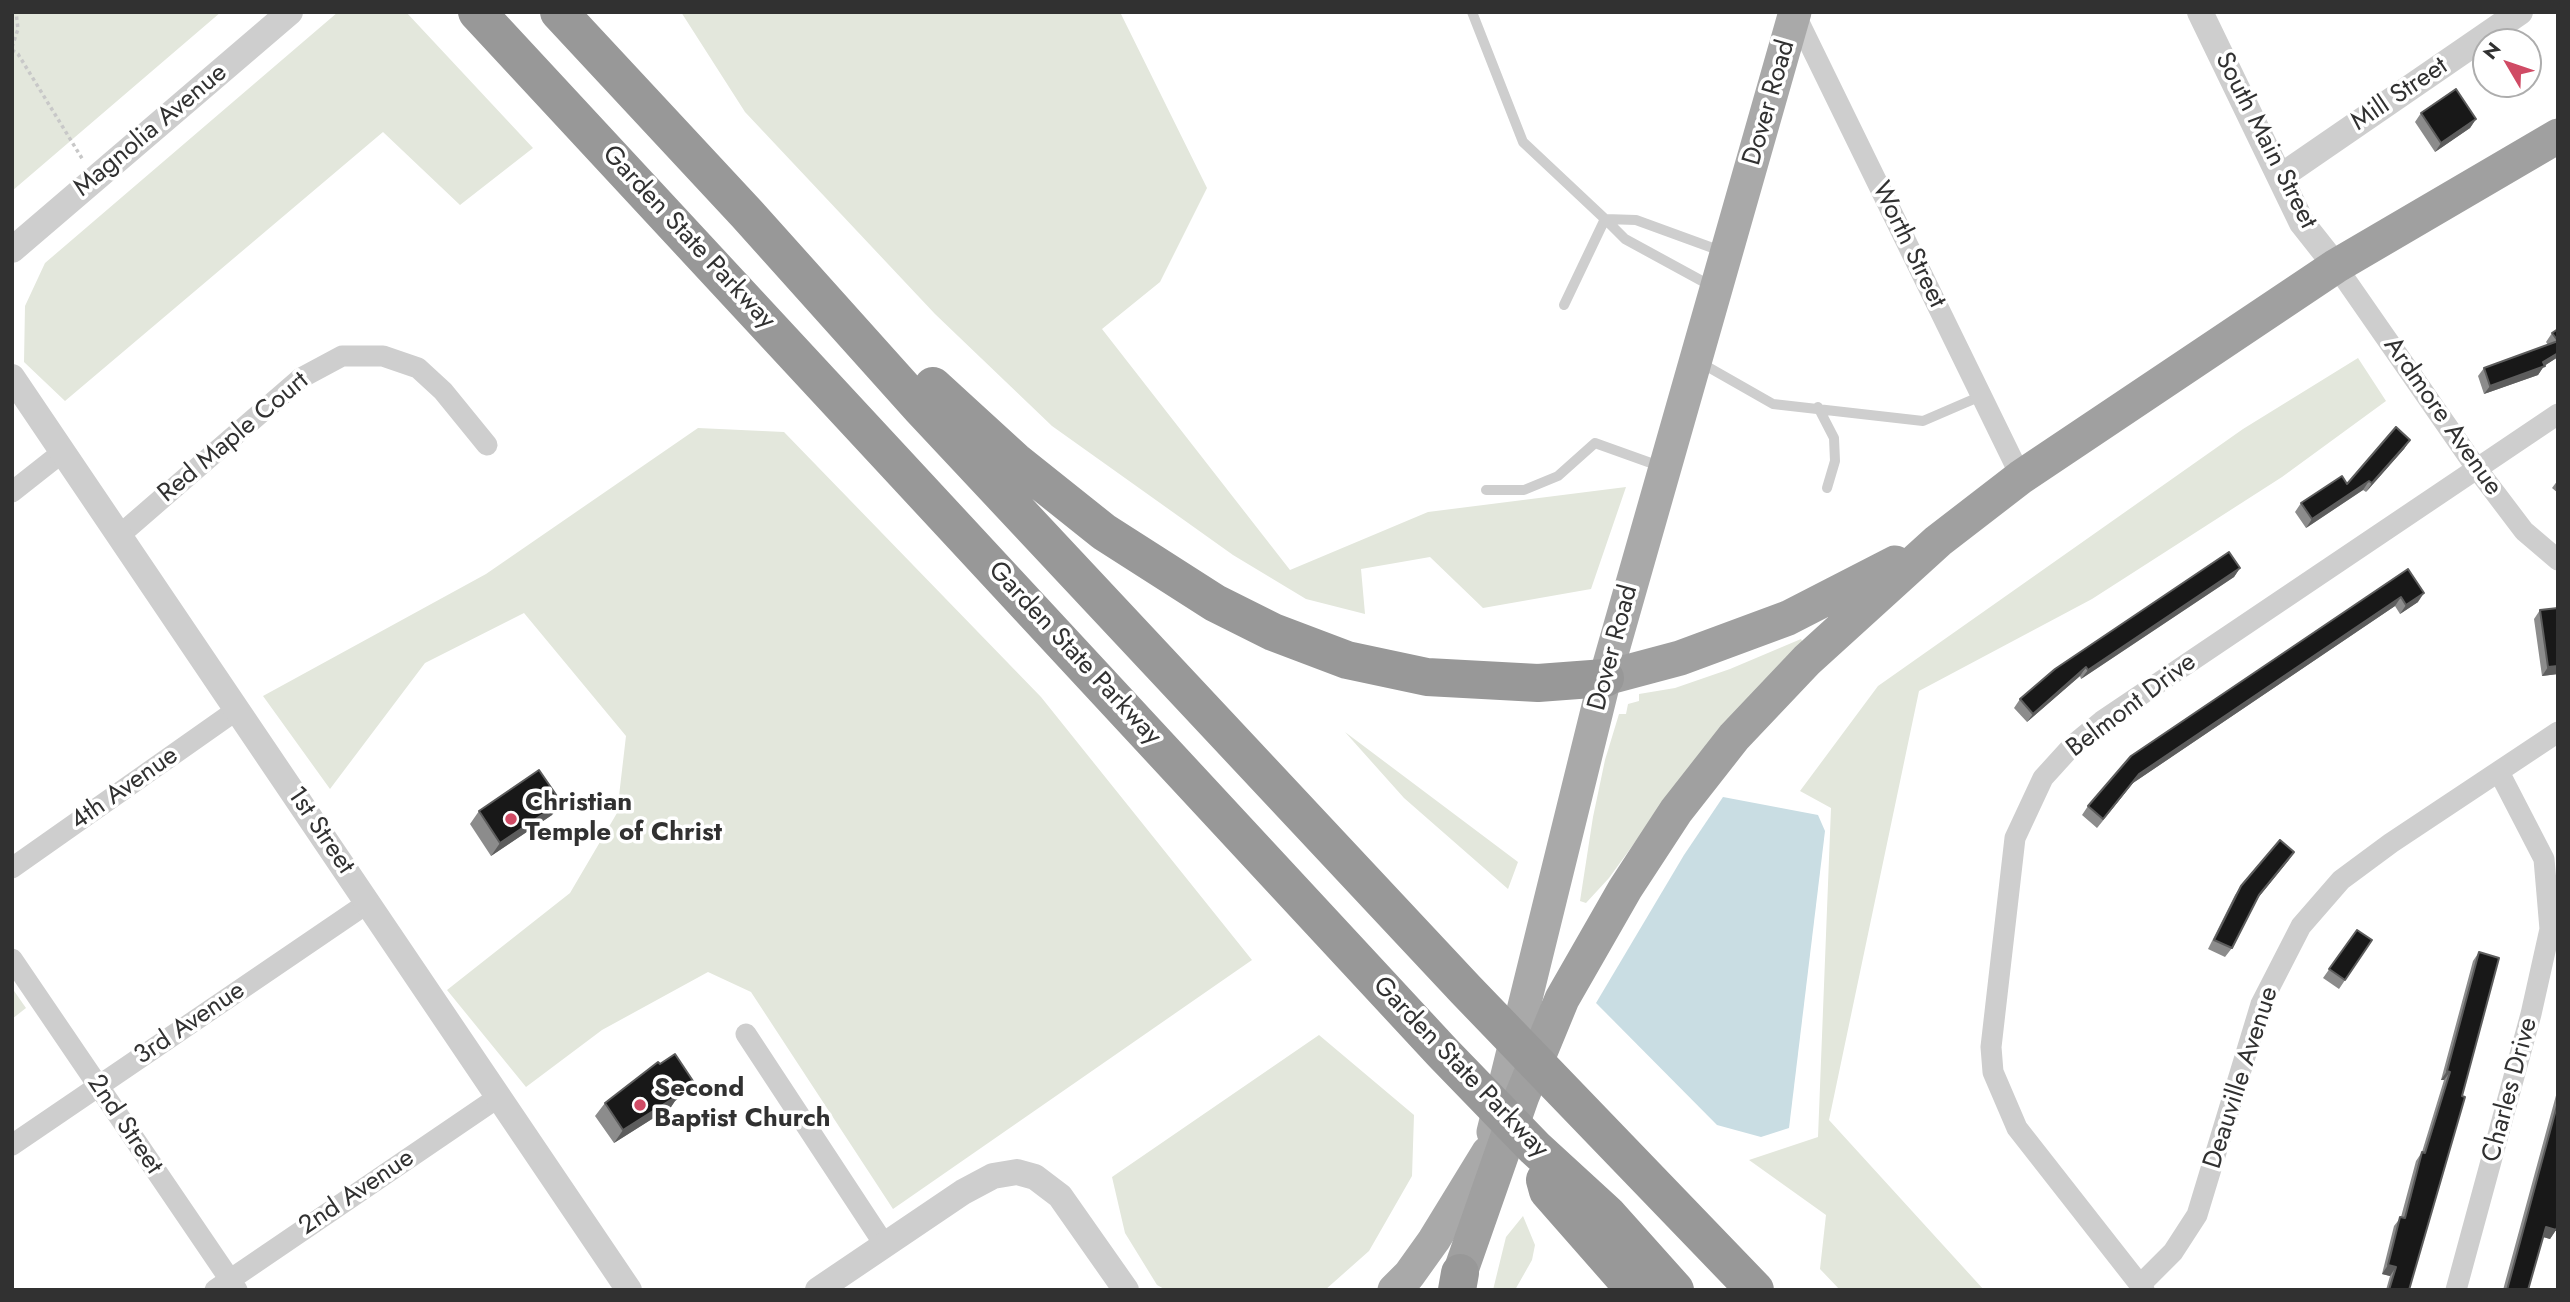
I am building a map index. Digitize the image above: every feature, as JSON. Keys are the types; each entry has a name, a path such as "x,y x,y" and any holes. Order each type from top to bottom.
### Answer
{"highway":[{"name":"Garden State Parkway","path":"477,12 1443,1053 1535,1148 1607,1214 1675,1290"},
{"path":"559,12 747,214 921,408 1466,990 1755,1290"},
{"path":"1457,1284 1522,1096 1562,999 1632,877 1676,811 1734,737 1807,660 1938,541 2021,477 2336,265 2558,136"},
{"path":"747,214 803,250 933,387 1035,478 1104,532 1215,603 1306,646 1347,660 1414,675 1479,682 1605,678 1680,658 1788,618 1938,541"},
{"path":"1535,1148 1548,1191 1635,1290"}],"main road":[{"name":"Dover Road","path":"1457,1284 1605,678 1795,13"},
{"path":"1394,1290 1428,1249 1488,1152"}],"street":[{"name":"Magnolia Avenue","path":"12,250 290,12"},
{"name":"South Main Street","path":"2200,12 2302,223 2336,265"},
{"name":"Mill Street","path":"2280,177 2520,12"},
{"name":"Worth Street","path":"1795,13 2021,477"},
{"name":"Ardmore Avenue","path":"2336,265 2477,469 2524,531 2558,560"},
{"name":"Red Maple Court","path":"121,534 301,377 342,356 383,356 418,368 443,391 487,444"},
{"name":"1st Street","path":"12,377 500,1096 625,1288"},
{"name":"Belmont Drive","path":"2142,1287 2017,1128 2000,1094 1993,1072 1991,1047 2015,838 2043,778 2073,745 2102,721 2558,414"},
{"path":"12,492 64,451"},
{"name":"4th Avenue","path":"12,868 238,709"},
{"name":"Deauville Avenue","path":"2142,1287 2174,1252 2197,1214 2261,1004 2301,926 2341,880 2558,732"},
{"name":"Charles Drive","path":"2456,1290 2531,1014 2550,929 2544,859 2499,772"},
{"name":"3rd Avenue","path":"12,1145 369,902"},
{"name":"2nd Street","path":"12,959 227,1286"},
{"path":"746,1034 884,1244"},
{"name":"2nd Avenue","path":"227,1286 500,1096"},
{"path":"818,1290 963,1192 993,1176 1017,1172 1035,1177 1060,1196 1126,1290"}],"lane":[{"path":"1472,12 1523,142 1625,239 1717,289"},
{"path":"1605,219 1636,220 1727,253"},
{"path":"1564,305 1605,219"},
{"path":"1696,361 1773,404 1923,421 1982,396"},
{"path":"1818,407 1834,438 1835,461 1827,488"},
{"path":"1486,490 1524,490 1558,476 1595,443 1665,468"}],"path":[{"path":"16,12 18,29 12,49 18,54 94,179"}],"shaded area":[{"path":"12,12 221,12 12,191"},
{"path":"338,12 406,12 533,148 460,205 383,132 65,401 24,362 25,306 45,263"},
{"path":"681,12 1120,12 1207,188 1160,282 1102,329 1290,570 1428,512 1626,487 1591,589 1483,608 1430,557 1361,569 1365,614 1306,599 1233,555 1052,426 935,314 745,112"},
{"path":"2358,358 2386,401 2282,477 2092,599 1919,691 1829,1120 1984,1290 1840,1290 1820,1269 1826,1215 1749,1160 1818,1137 1831,808 1800,791 1878,686 2243,429"},
{"path":"698,428 784,432 1041,697 1252,960 893,1209 751,992 708,972 602,1030 526,1087 447,990 570,893 617,813 626,736 524,613 425,663 330,789 263,696 486,574"},
{"path":"1801,639 1805,646 1675,787 1609,878 1586,903 1580,901 1593,817 1605,760 1619,714 1626,714 1628,704 1639,701 1639,694 1675,688 1730,669"},
{"path":"1345,732 1518,862 1508,889 1404,798"},
{"path":"1723,797 1818,815 1825,831 1789,1128 1761,1137 1717,1125 1596,1003 1684,855"},
{"path":"12,988 26,1008 12,1019"},
{"path":"1319,1035 1414,1115 1412,1176 1369,1251 1325,1290 1166,1290 1157,1285 1125,1233 1112,1177"},
{"path":"1523,1216 1535,1245 1532,1260 1515,1290 1493,1290 1506,1237"}],"building":[{"path":"2456,89 2476,119 2441,143 2421,113"},
{"path":"2558,329 2558,341 2552,333"},
{"path":"2558,341 2558,353 2543,362 2545,366 2490,386 2484,368"},
{"path":"2396,427 2410,440 2372,483 2369,481 2312,519 2301,503 2342,476 2347,484"},
{"path":"2229,552 2240,568 2088,670 2086,667 2033,714 2020,699 2055,669"},
{"path":"2408,569 2424,593 2406,605 2401,597 2139,774 2103,819 2088,806 2131,756"},
{"path":"2558,608 2558,666 2548,667 2540,610"},
{"name":"Christian Temple of Christ","path":"539,770 561,802 500,843 479,811"},
{"path":"2280,840 2294,852 2259,895 2232,948 2214,940 2241,886"},
{"path":"2357,930 2372,940 2345,980 2329,969"},
{"path":"2479,952 2499,958 2462,1096 2465,1097 2409,1290 2389,1290 2396,1267 2388,1265 2400,1217 2405,1218 2422,1152 2425,1153 2450,1072 2447,1071"},
{"name":"Second Baptist Church","path":"675,1054 693,1081 679,1092 680,1094 623,1130 605,1103 658,1062 660,1064"},
{"path":"2558,1102 2558,1225 2556,1230 2546,1227 2528,1290 2507,1290"}],"place":[{"name":"Christian Temple of Christ","path":"511,819"},
{"name":"Second Baptist Church","path":"640,1105"}]}
